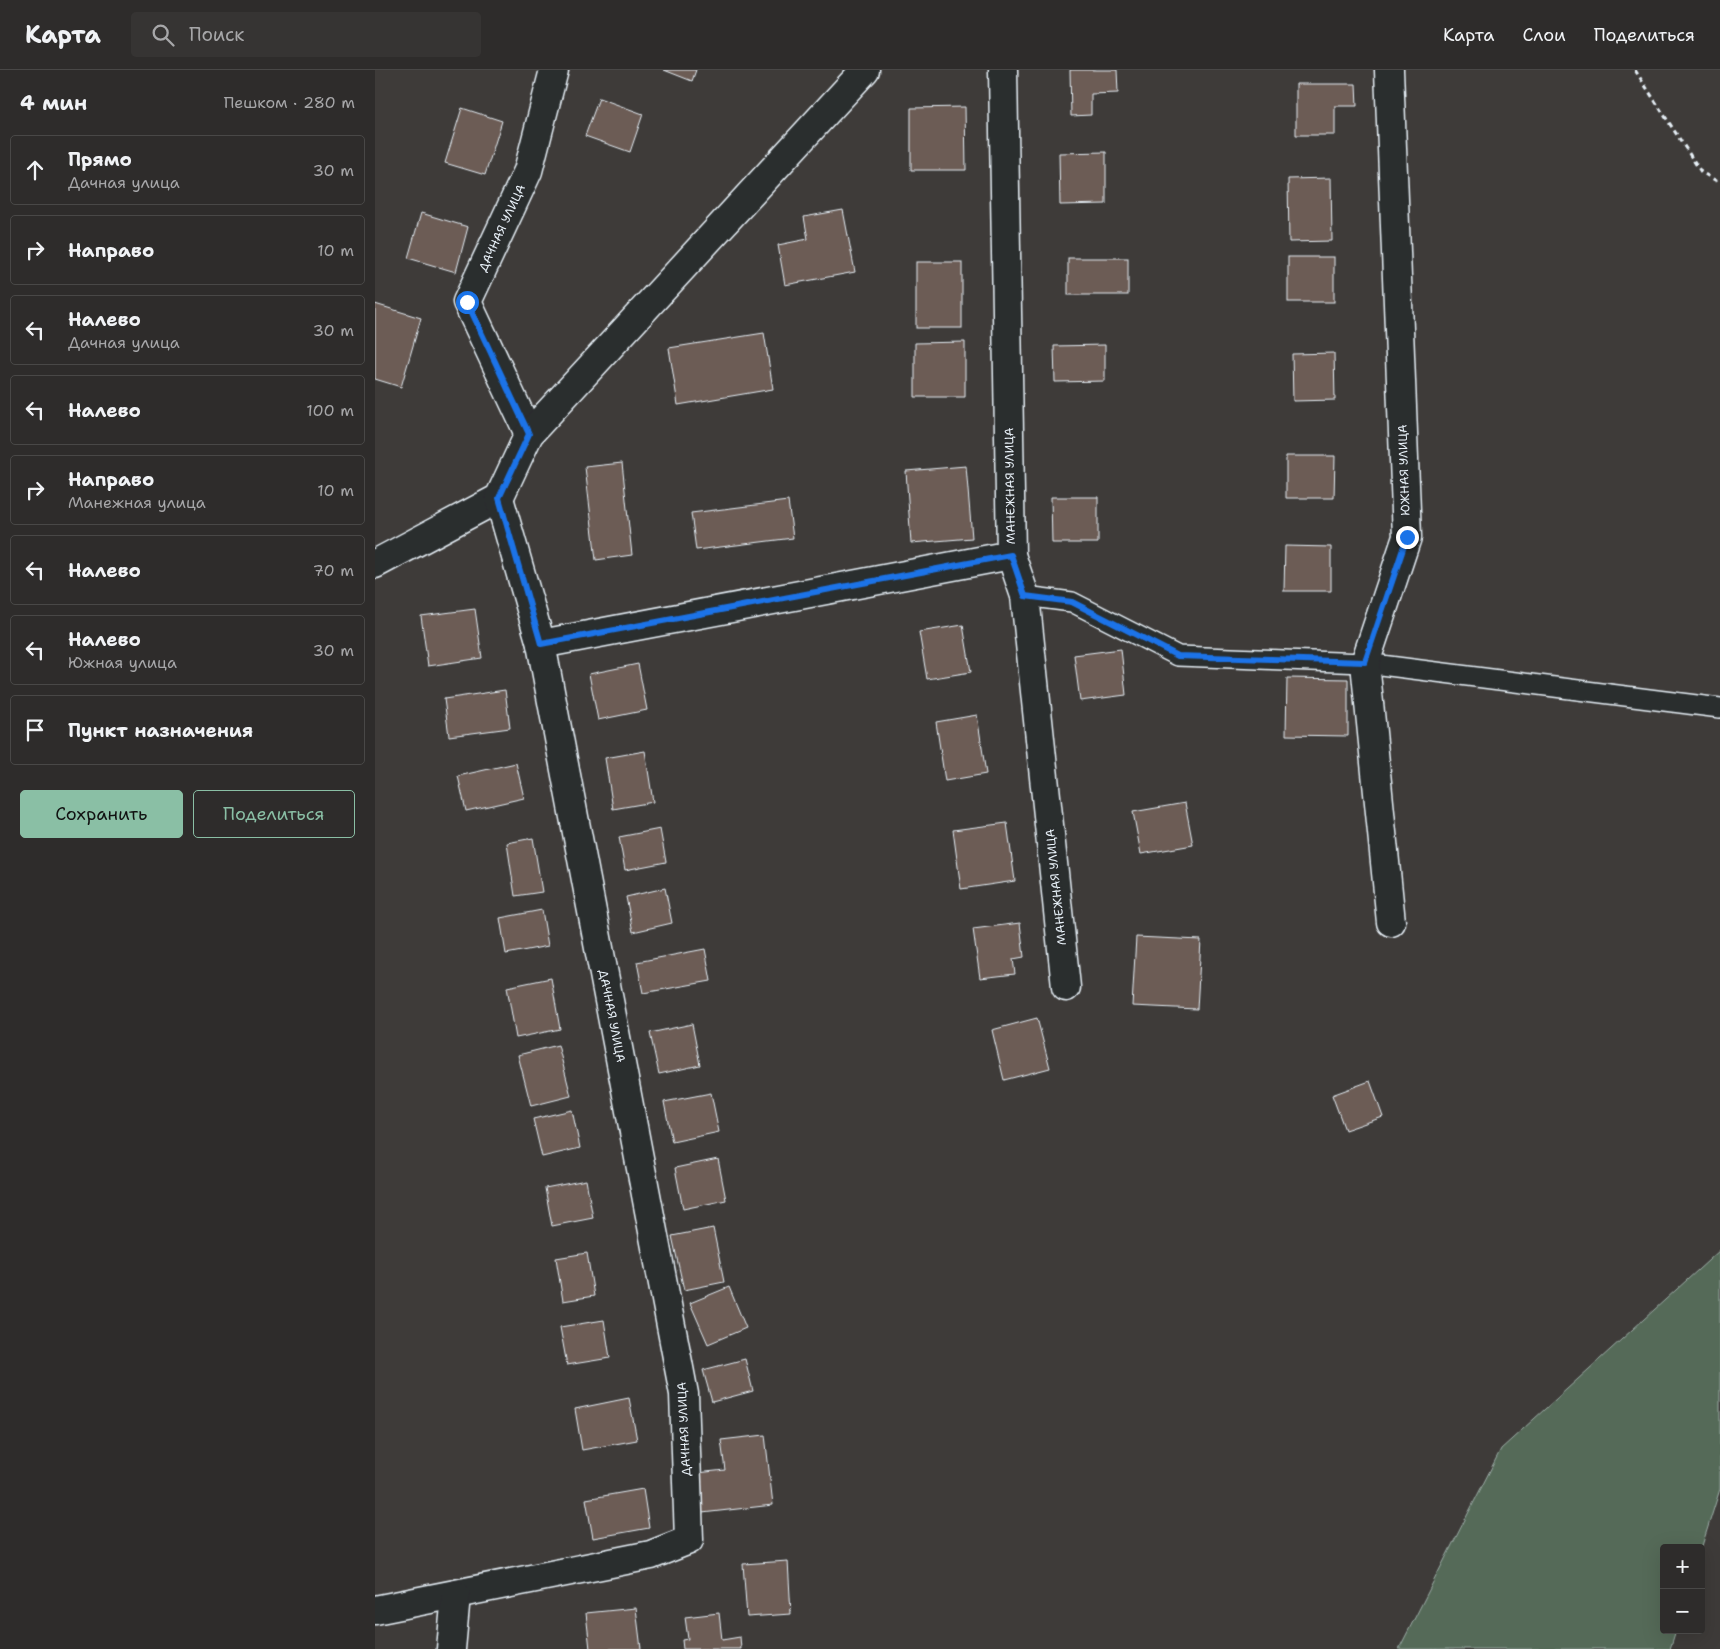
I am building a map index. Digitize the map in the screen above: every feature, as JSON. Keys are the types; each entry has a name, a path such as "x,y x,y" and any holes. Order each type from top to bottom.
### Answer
{"street":[{"name":"ДАЧНАЯ УЛИЦА","path":"529,434 467,302 528,171 554,70"},
{"path":"375,564 499,498 529,434 865,70"},
{"name":"МАНЕЖНАЯ УЛИЦА","path":"1003,70 1011,555 1025,596 1066,987"},
{"name":"ЮЖНАЯ УЛИЦА","path":"1389,70 1407,537 1365,662 1391,922"},
{"name":"ДАЧНАЯ УЛИЦА","path":"456,1595 651,1555 689,1540 684,1394 541,644 499,498"},
{"path":"541,644 1011,555"},
{"path":"375,1610 456,1595 451,1649"}],"lane":[{"path":"1025,596 1072,602 1178,656 1365,662 1720,708"}],"path":[{"path":"1635,70 1701,172 1720,183"}],"green space":[{"path":"1720,1250 1720,1489 1703,1544 1660,1544 1660,1634 1675,1634 1670,1649 1399,1649 1501,1449"}],"building":[{"path":"664,70 696,70 692,81"},
{"path":"1070,70 1117,70 1118,93 1091,94 1091,115 1071,116"},
{"path":"1296,84 1356,84 1357,106 1335,106 1335,135 1296,135"},
{"path":"599,98 643,114 630,152 585,136"},
{"path":"965,107 966,170 911,170 911,108"},
{"path":"462,108 502,121 485,175 445,163"},
{"path":"1106,152 1106,204 1060,205 1059,153"},
{"path":"1331,178 1332,241 1289,242 1288,179"},
{"path":"843,210 855,272 785,285 778,245 808,239 804,217"},
{"path":"421,213 468,227 456,272 408,258"},
{"path":"1288,257 1334,257 1334,302 1288,302"},
{"path":"1068,258 1128,258 1128,295 1068,295"},
{"path":"916,262 962,262 962,328 916,328"},
{"path":"375,304 421,318 401,387 375,379"},
{"path":"764,333 773,389 678,405 669,348"},
{"path":"965,342 965,397 915,397 915,343"},
{"path":"1105,345 1105,381 1055,382 1054,346"},
{"path":"1334,353 1335,400 1293,401 1292,354"},
{"path":"1286,456 1335,456 1334,498 1286,498"},
{"path":"622,463 632,555 596,560 585,467"},
{"path":"966,466 972,538 911,543 906,471"},
{"path":"1051,497 1098,497 1098,543 1052,543"},
{"path":"788,501 793,538 696,550 691,513"},
{"path":"1285,546 1331,547 1331,591 1284,591"},
{"path":"475,609 482,658 428,666 421,616"},
{"path":"963,625 971,672 927,679 919,632"},
{"path":"1121,649 1126,695 1080,701 1074,655"},
{"path":"638,664 647,710 598,720 589,674"},
{"path":"1287,678 1348,679 1348,736 1286,735"},
{"path":"505,690 510,728 449,736 444,699"},
{"path":"977,715 986,774 945,781 936,722"},
{"path":"645,751 653,802 613,809 605,758"},
{"path":"516,763 524,798 466,811 458,776"},
{"path":"1185,803 1193,845 1141,854 1133,812"},
{"path":"1007,823 1015,881 961,889 953,830"},
{"path":"660,829 666,862 625,870 619,837"},
{"path":"533,838 542,892 515,896 507,843"},
{"path":"665,888 672,923 633,932 626,897"},
{"path":"542,910 548,946 506,954 500,918"},
{"path":"1020,923 1024,957 1013,959 1015,974 980,978 973,929"},
{"path":"1136,937 1201,940 1197,1009 1132,1006"},
{"path":"705,949 711,981 643,993 637,962"},
{"path":"551,978 560,1029 516,1038 507,987"},
{"path":"1037,1018 1050,1068 1004,1080 992,1030"},
{"path":"692,1024 700,1065 659,1074 650,1033"},
{"path":"558,1045 571,1096 531,1106 518,1055"},
{"path":"1370,1081 1383,1117 1345,1130 1332,1095"},
{"path":"711,1093 719,1132 672,1142 664,1102"},
{"path":"572,1110 580,1148 542,1157 533,1119"},
{"path":"718,1159 726,1200 683,1209 675,1168"},
{"path":"586,1180 593,1218 552,1226 545,1188"},
{"path":"713,1228 724,1282 684,1290 672,1236"},
{"path":"587,1253 594,1296 563,1301 556,1258"},
{"path":"729,1287 746,1328 708,1344 690,1303"},
{"path":"604,1320 610,1358 567,1365 560,1327"},
{"path":"745,1359 753,1391 712,1402 703,1370"},
{"path":"629,1398 637,1440 582,1450 575,1409"},
{"path":"765,1435 773,1505 702,1513 697,1473 725,1470 721,1440"},
{"path":"643,1489 649,1528 593,1538 586,1499"},
{"path":"788,1561 791,1614 747,1617 743,1564"},
{"path":"636,1608 641,1649 590,1649 586,1613"},
{"path":"719,1613 722,1640 740,1637 741,1649 683,1649 682,1640 688,1639 685,1617"}],"route":[{"path":"467,302 529,434 499,498 541,644 1011,555 1025,596 1072,602 1178,656 1365,662 1407,537"}]}
